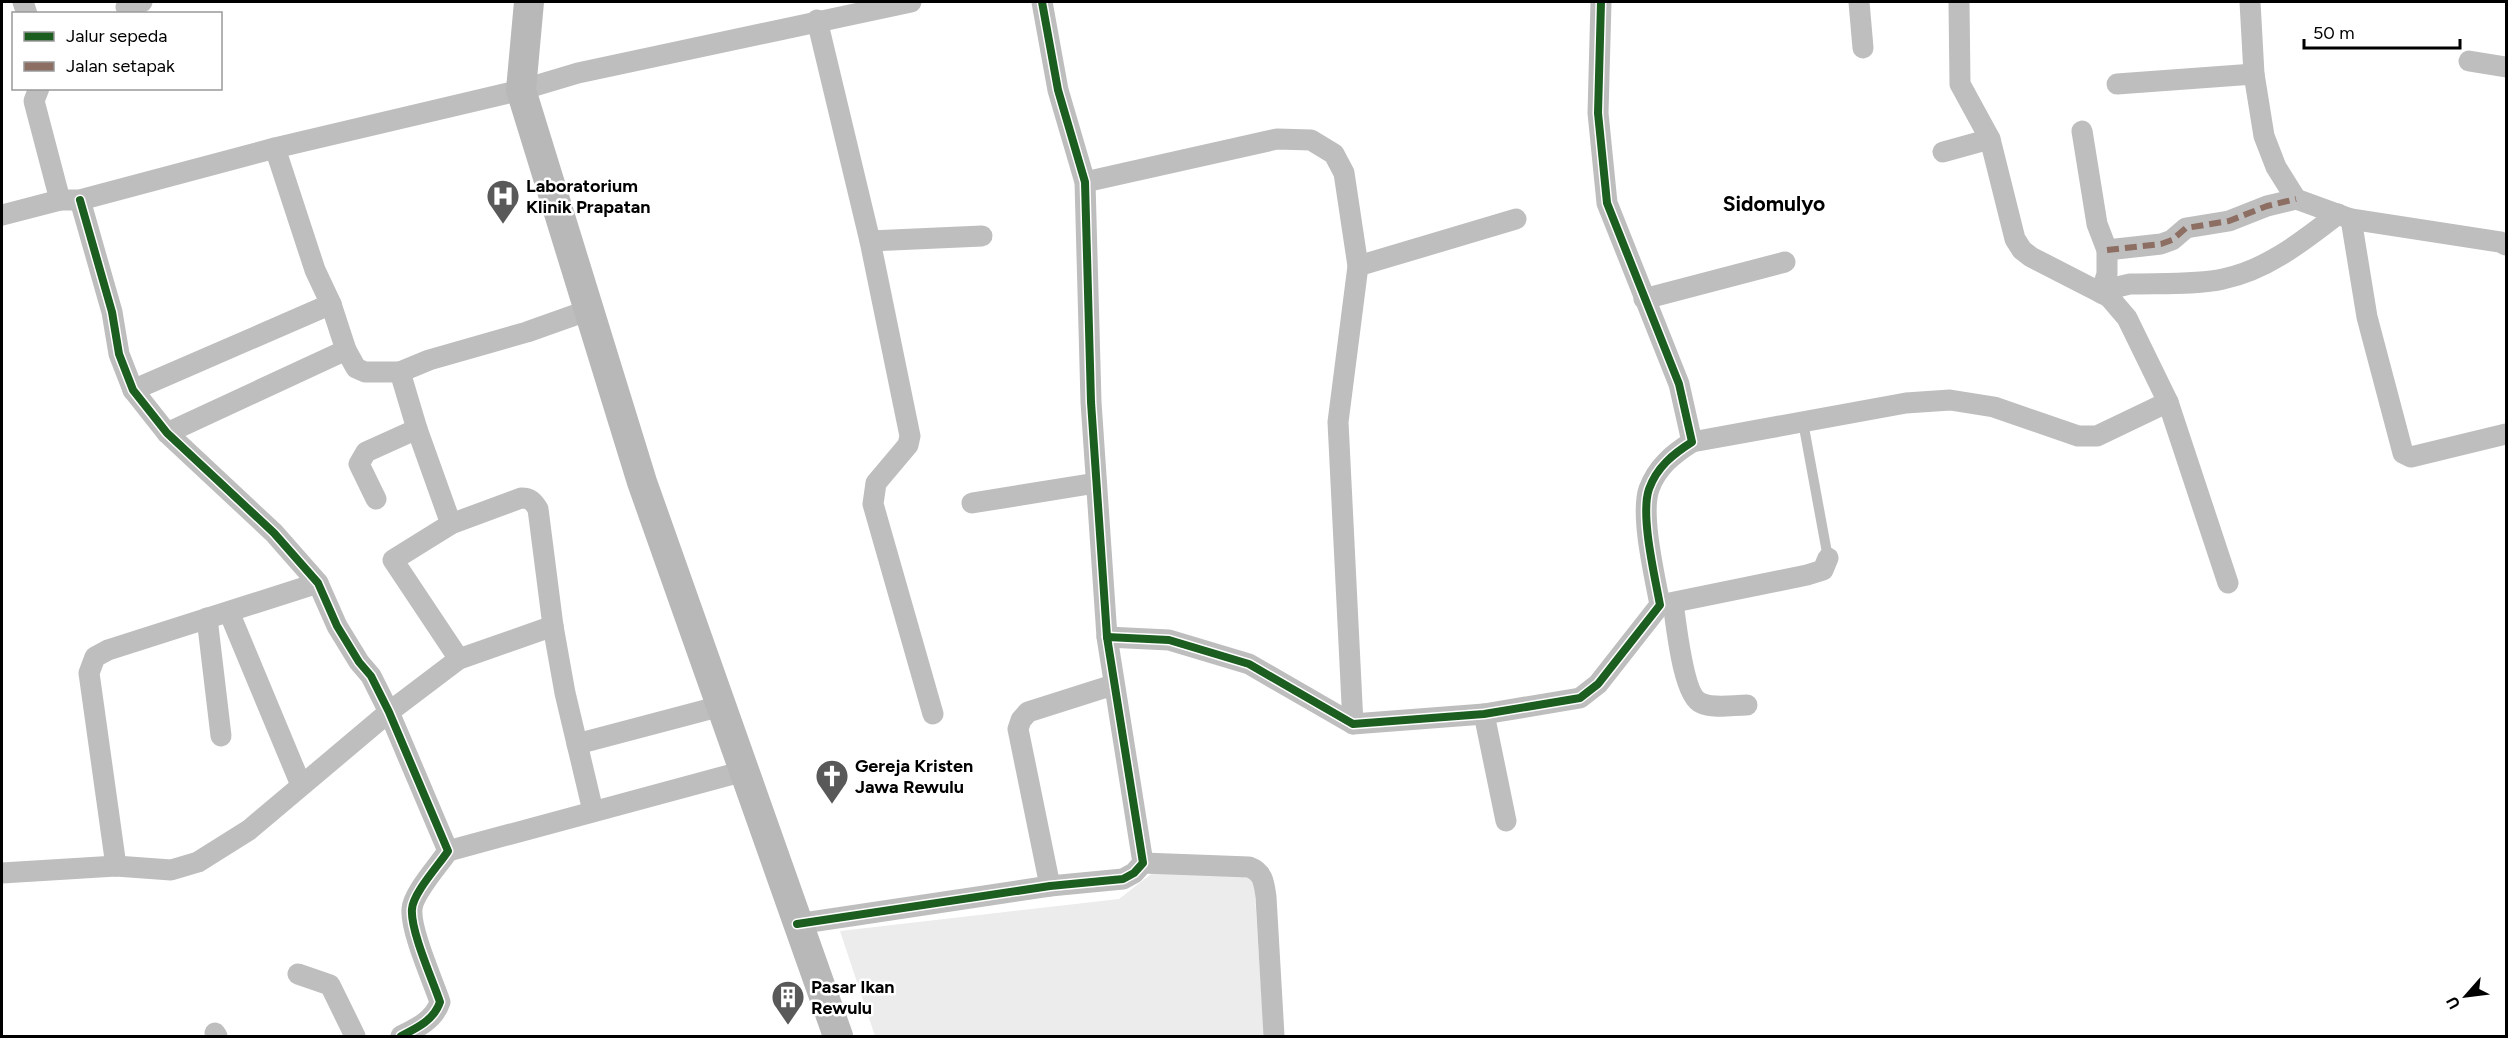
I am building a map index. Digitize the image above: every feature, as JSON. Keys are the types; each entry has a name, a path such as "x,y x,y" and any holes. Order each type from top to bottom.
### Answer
{"main road":[{"path":"529,2 521,90 642,483 838,1036"}],"street":[{"path":"2,215 521,90 578,73 817,20 910,2"},
{"path":"1042,2 1058,90 1085,182 1090,390 1107,637 1143,863"},
{"path":"1600,2 1598,113 1607,203 1679,384 1692,442"},
{"path":"1859,2 1863,48"},
{"path":"1959,2 1960,84 1990,139 2015,239 2022,250 2031,257 2105,295 2127,318 2168,402 2228,583"},
{"path":"2250,2 2254,74 2264,136 2276,167 2296,199"},
{"path":"817,20 870,241 910,436 908,445 876,483 873,504 933,714"},
{"path":"2469,61 2506,67"},
{"path":"2117,84 2254,74"},
{"path":"38,90 34,101 112,312 118,354 133,390 167,433 274,533 318,583 337,626 359,662 371,676 448,851"},
{"path":"2082,131 2097,224 2107,250 2105,295"},
{"path":"1085,182 1278,139 1311,140 1334,154 1344,173 1358,266 1338,422 1353,724"},
{"path":"1943,152 1990,139"},
{"path":"275,148 315,270 332,304 346,350 356,368 365,372 400,372 429,360 517,336 589,310"},
{"path":"2107,250 2161,244 2172,240 2186,228 2229,221 2266,206 2296,199 2345,216 2500,242 2506,245"},
{"path":"2105,295 2117,287 2130,284 2222,280 2290,251 2345,216"},
{"path":"2345,216 2367,317 2403,453 2411,457 2506,434"},
{"path":"1358,266 1516,219"},
{"path":"870,241 982,236"},
{"path":"1644,299 1785,262"},
{"path":"133,390 332,304"},
{"path":"167,433 346,350"},
{"path":"400,372 417,429 452,524"},
{"path":"1747,705 1709,705 1699,703 1692,696 1680,644 1647,535 1648,491 1660,467 1676,452 1692,442 1906,403 1950,400 1994,406 2078,436 2097,436 2168,402"},
{"path":"376,499 359,464 362,458 366,452 417,429"},
{"path":"972,503 1096,483"},
{"path":"459,659 393,560 452,524 521,498 534,501 538,508 553,626 593,812"},
{"path":"1107,637 1169,640 1249,664 1353,724 1484,714 1580,698 1598,684 1667,604 1807,575 1823,570 1828,558"},
{"path":"116,866 89,672 95,657 108,650 318,583"},
{"path":"229,612 301,785"},
{"path":"207,618 221,736"},
{"path":"2,873 116,866 171,870 198,862 249,830 388,712 459,659 553,626"},
{"path":"1050,886 1018,729 1021,720 1028,712 1113,685"},
{"path":"577,744 721,706"},
{"path":"1484,714 1506,822"},
{"path":"401,1036 424,1024 435,1013 440,1002 415,928 412,909 422,887 448,851 744,771"},
{"path":"797,924 1050,886 1123,879 1134,873 1143,863"},
{"path":"1143,863 1249,867 1257,870 1263,879 1266,897 1274,1036"},
{"path":"298,974 330,986 355,1036"},
{"path":"435,1013 436,1036"}],"lane":[{"path":"1803,422 1828,558"}],"shaded area":[{"path":"1253,864 1264,1036 875,1036 840,931 1119,899 1159,868"}],"marked path":[{"path":"2107,250 2161,244 2172,240 2186,228 2229,221 2267,206 2296,199"}],"cycle path":[{"path":"797,924 1050,886 1123,879 1134,873 1143,863 1107,637 1091,402 1085,182 1058,90 1042,2"},
{"path":"1107,637 1169,640 1249,664 1353,724 1484,714 1580,698 1598,684 1660,605 1647,530 1649,489 1661,468 1672,456 1692,442 1679,384 1607,203 1598,113 1601,2"},
{"path":"80,200 112,312 119,354 133,390 167,433 274,533 318,583 337,626 359,662 371,676 389,712 448,851 421,887 412,909 418,942 440,1002 429,1019 401,1036"}],"place":[{"name":"Laboratorium Klinik Prapatan","path":"503,225"},
{"name":"Gereja Kristen Jawa Rewulu","path":"832,805"},
{"name":"Pasar Ikan Rewulu","path":"788,1026"}],"district":[{"name":"Sidomulyo","path":"1774,203"}]}
